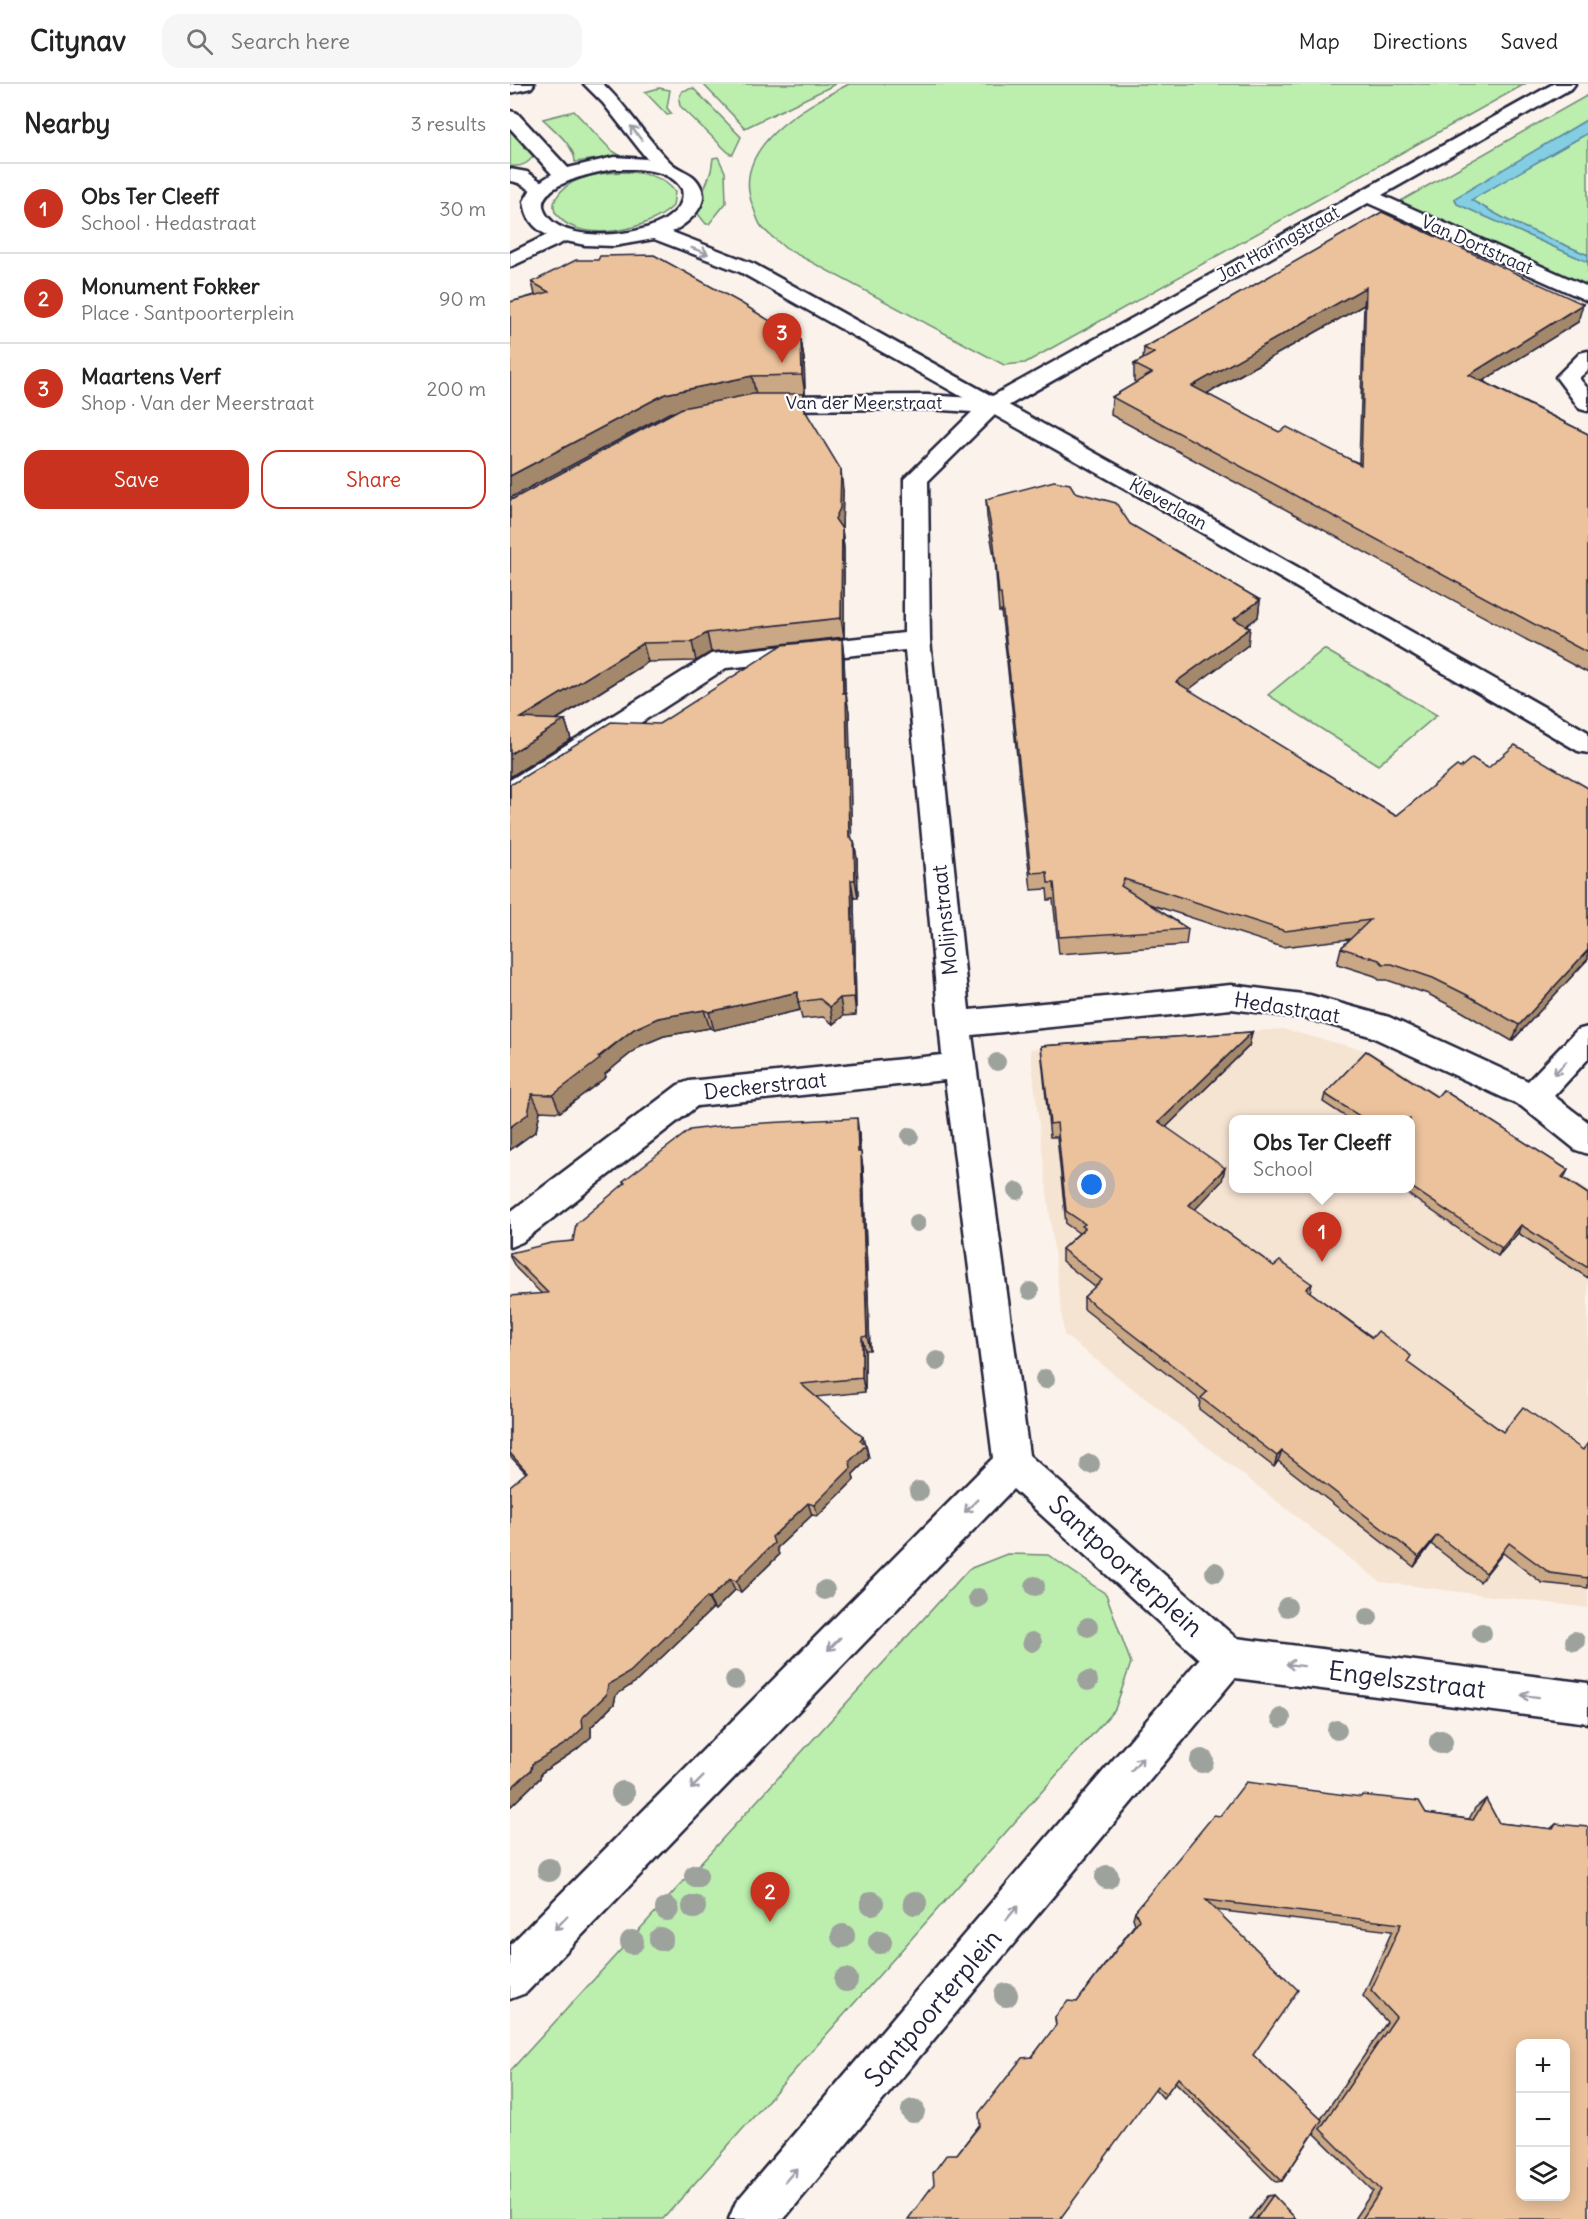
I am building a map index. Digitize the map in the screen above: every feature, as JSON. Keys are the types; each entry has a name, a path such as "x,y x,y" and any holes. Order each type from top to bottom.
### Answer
{"street":[{"path":"510,88 525,84"},
{"path":"593,84 609,99 664,168"},
{"name":"Jan Haringstraat","path":"991,406 1566,84"},
{"path":"510,117 564,175"},
{"path":"614,163 640,163 664,168 679,174 690,184 694,195 690,207 681,218 654,232 607,240 563,235 547,228 537,219 533,208 542,189 564,175 588,167 614,163"},
{"path":"510,175 520,176 542,189"},
{"name":"Van Dortstraat","path":"1366,195 1588,295"},
{"name":"Kleverlaan","path":"681,218 703,230 729,250 747,268"},
{"name":"Kleverlaan","path":"654,232 747,268 1152,494 1588,744"},
{"path":"510,261 563,235"},
{"path":"1588,358 1576,366 1567,377 1588,404"},
{"name":"Van der Meerstraat","path":"734,408 756,404 858,402 927,402 991,406"},
{"name":"Molijnstraat","path":"991,406 916,479 917,640 959,1066 1012,1464"},
{"path":"510,793 720,660 917,640"},
{"name":"Hedastraat","path":"955,1024 1231,997 1310,1007 1378,1026 1532,1097 1588,1140"},
{"path":"1532,1097 1588,1039"},
{"name":"Deckerstraat","path":"510,1232 689,1094 959,1066"},
{"path":"510,1977 684,1796 1012,1464"},
{"name":"Santpoorterplein","path":"753,2219 1227,1657 1012,1464"},
{"name":"Engelszstraat","path":"1227,1657 1588,1703"}],"shaded area":[{"path":"1283,1029 1372,1052 1588,1190 1588,1608 1380,1582 1064,1335 1030,1049"}],"green space":[{"path":"703,84 836,84 745,128"},
{"path":"849,84 1525,84 1025,363 1004,365 785,248 760,224 748,187 751,167 760,149 774,132 792,118"},
{"path":"659,88 670,90 667,108 672,114 667,115 645,92"},
{"path":"693,88 741,137 733,154 730,154 680,106 679,99 682,91"},
{"path":"1588,95 1588,119 1455,199 1457,204 1588,262 1588,288 1399,202"},
{"path":"574,111 611,150 621,156 575,162 568,144 543,119"},
{"path":"510,130 533,156 523,165 510,166"},
{"path":"1588,133 1588,255 1507,220 1470,200"},
{"path":"718,157 725,172 726,203 709,224 706,224 697,209 711,171 713,158"},
{"path":"627,172 647,175 665,182 675,192 673,206 648,222 615,231 582,230 568,224 557,215 554,202 569,184 588,176"},
{"path":"1324,649 1437,715 1378,765 1268,695"},
{"path":"1007,1554 1048,1555 1106,1594 1131,1663 1115,1709 663,2219 510,2219 510,2071 969,1569"}],"water":[{"path":"1588,119 1588,133 1471,200 1507,220 1588,255 1588,262 1457,204 1455,198"}],"building":[{"path":"1382,212 1583,304 1469,375 1588,434 1588,653 1112,397 1152,373 1134,364 1154,353 1144,348","holes":["1366,287 1361,465 1287,427 1279,432 1192,386"]},
{"path":"654,255 741,303 801,340 802,375 752,376 665,394 510,476 510,302 549,292 532,282 576,260 598,260 600,256"},
{"path":"753,394 803,394 804,412 841,470 840,508 835,519 842,529 841,618 707,633 692,642 643,643 521,718 565,720 510,754 510,500 682,408"},
{"path":"1054,481 1070,484 1075,492 1116,503 1130,524 1260,600 1234,619 1250,628 1176,682 1396,816 1457,766 1460,768 1472,758 1488,768 1515,745 1588,788 1588,950 1519,1025 1433,978 1392,964 1383,964 1379,960 1341,948 1370,920 1285,931 1124,879 1121,886 1188,929 1059,937 1054,883 1048,883 1047,872 1031,873 1001,594 999,594 994,544 986,499"},
{"path":"842,639 843,693 846,693 849,838 854,841 855,880 851,880 854,997 840,998 830,1007 820,999 798,1002 798,992 709,1012 704,1010 658,1018 634,1029 553,1095 532,1094 528,1114 510,1127 510,784 611,722 659,724 782,645"},
{"path":"1252,1032 1159,1122 1225,1168 1189,1205 1274,1266 1280,1261 1312,1284 1306,1289 1372,1338 1378,1331 1411,1356 1407,1362 1503,1432 1523,1407 1583,1450 1588,1443 1588,1578 1550,1573 1509,1543 1486,1573 1437,1535 1419,1557 1282,1451 1277,1456 1201,1398 1207,1392 1084,1297 1102,1280 1062,1249 1085,1228 1082,1226 1085,1224 1066,1211 1057,1123 1050,1124 1041,1046"},
{"path":"1366,1051 1437,1097 1443,1090 1568,1170 1562,1177 1588,1194 1588,1268 1521,1225 1502,1248 1415,1189 1415,1115 1358,1115 1325,1094"},
{"path":"857,1118 858,1152 861,1152 867,1336 862,1337 862,1378 801,1384 863,1437 860,1440 866,1445 850,1461 851,1468 814,1505 808,1503 772,1537 774,1543 736,1581 730,1579 709,1599 707,1597 630,1672 608,1685 606,1695 582,1718 583,1728 568,1742 532,1764 531,1770 510,1789 510,1486 527,1472 510,1453 510,1296 548,1293 510,1253 551,1243 573,1241 576,1224 625,1183 623,1181 690,1130 728,1125"},
{"path":"1246,1782 1361,1797 1362,1795 1419,1801 1426,1813 1473,1820 1486,1799 1499,1823 1553,1829 1556,1824 1588,1827 1588,2219 1362,2219 1381,2190 1320,2129 1396,2017 1371,1990 1401,1924 1206,1900 1298,1990 1253,2055 1322,2120 1282,2181 1178,2078 1166,2094 1157,2086 1060,2219 908,2219 934,2184 933,2173 947,2154 957,2154 980,2125 979,2113 1022,2058 1032,2057 1056,2025 1055,2017 1068,2001 1077,2002 1139,1920 1135,1911 1214,1815 1220,1816"},
{"path":"1273,2195 1296,2219 1256,2219"}],"place":[{"name":"Maartens Verf","path":"782,363"},
{"name":"Obs Ter Cleeff","path":"1322,1262"},
{"name":"Monument Fokker","path":"770,1922"}]}
